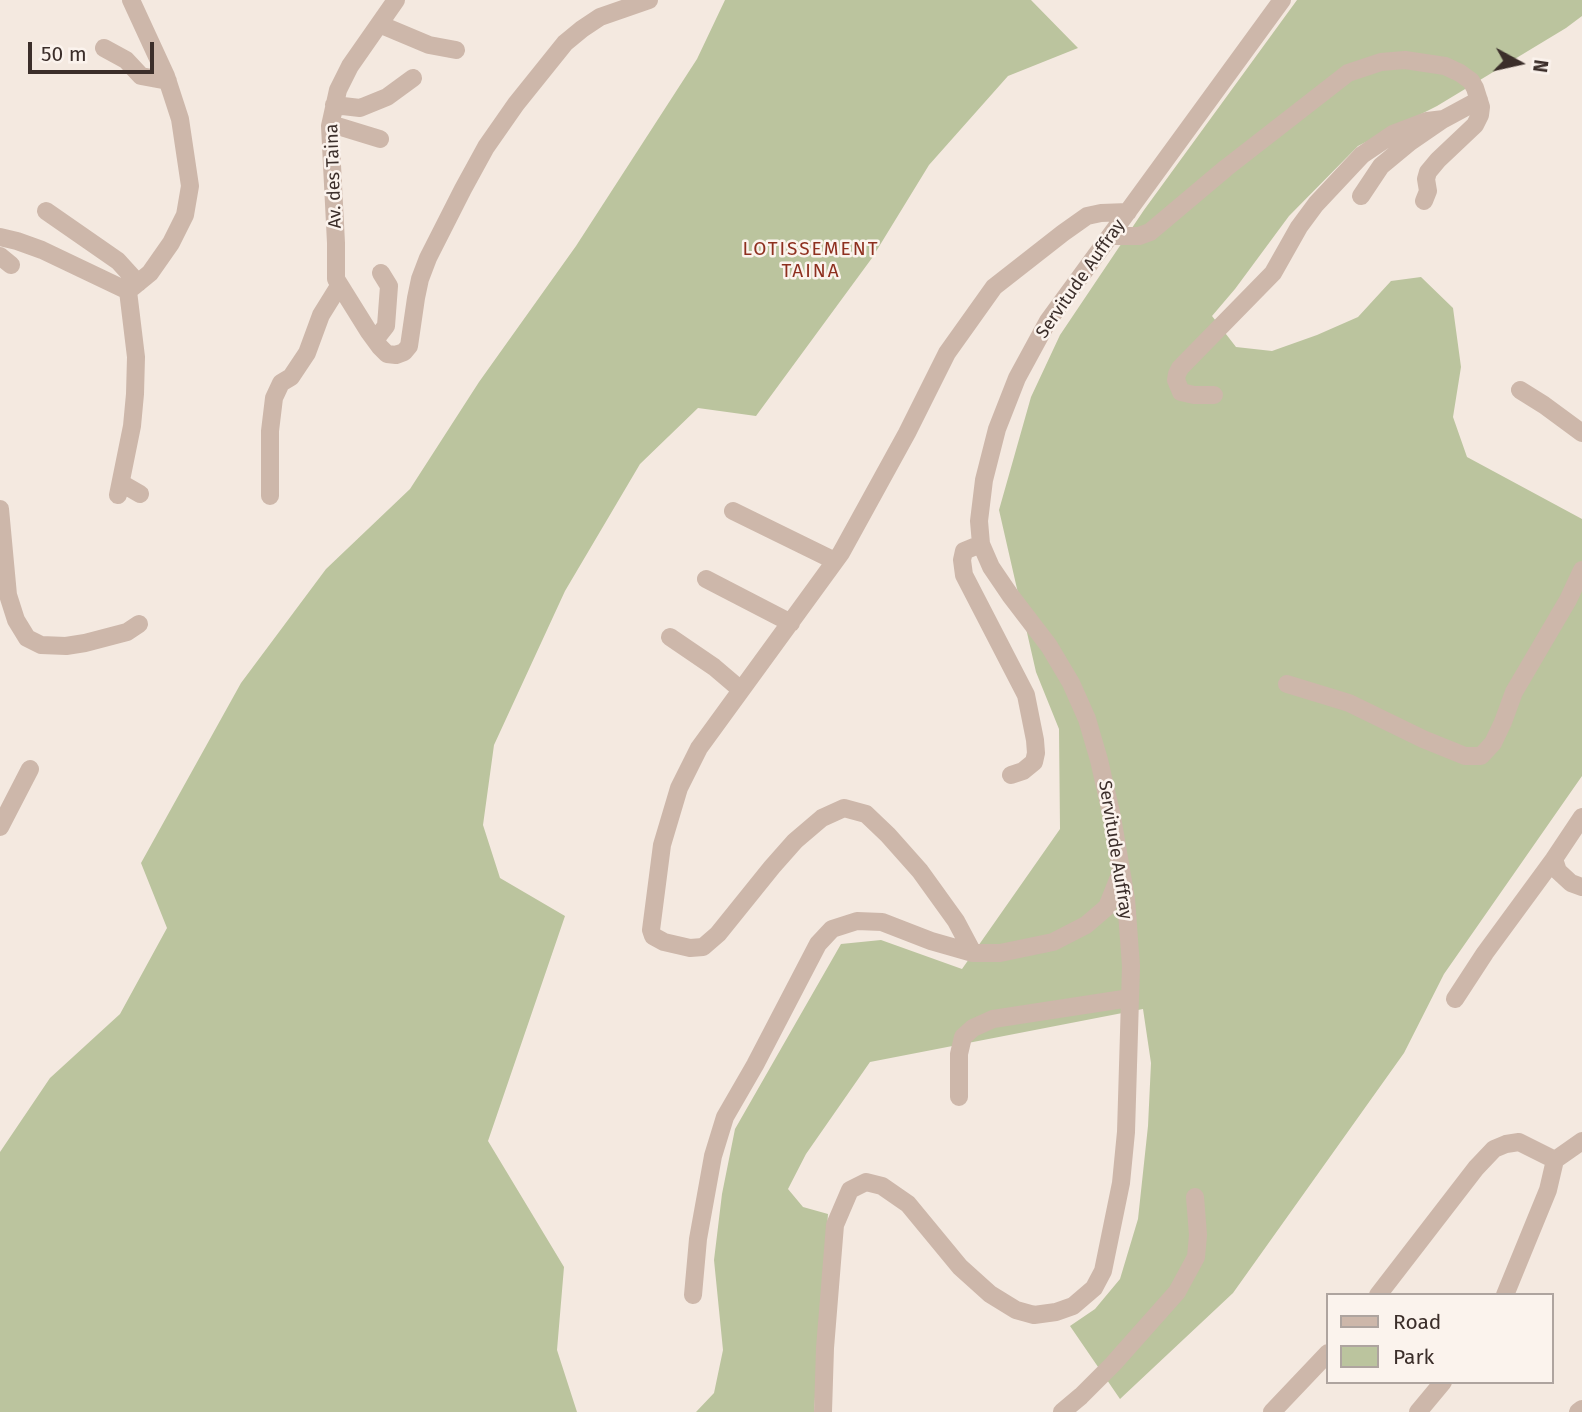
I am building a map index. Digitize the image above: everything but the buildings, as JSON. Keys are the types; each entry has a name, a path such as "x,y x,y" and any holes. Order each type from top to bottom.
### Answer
{"street":[{"path":"131,0 168,81 180,119 190,186 179,237 150,273 133,287"},
{"name":"Av. des Taina","path":"339,286 335,274 331,157 334,106 338,90 350,66 396,0"},
{"path":"270,496 270,431 274,398 281,383 291,377 307,353 321,315 339,286 387,354 404,352 409,346 420,279 428,258 486,147 516,104 565,43 600,17 649,0"},
{"name":"Servitude Auffray","path":"823,1412 825,1348 835,1225 850,1190 866,1182 883,1186 908,1204 960,1267 990,1294 1016,1310 1034,1315 1073,1306 1094,1288 1103,1270 1121,1183 1126,1132 1131,966 1126,899 1112,817 1087,719 1071,683 1049,646 991,567 981,544 979,521 984,480 997,429 1017,378 1048,321 1282,0"},
{"path":"379,24 429,46 456,50"},
{"path":"104,48 126,61 141,76 168,81"},
{"path":"1111,236 1139,236 1150,232 1226,167 1348,73 1381,62 1405,60 1445,66 1471,80 1479,100 1480,115 1475,125 1428,172 1428,191 1424,201"},
{"path":"334,106 360,108 387,97 414,78"},
{"path":"1361,195 1381,166 1410,142 1479,100"},
{"path":"1213,394 1194,395 1181,392 1176,380 1180,368 1273,273 1299,227 1316,204 1362,155 1393,134 1427,121 1444,119"},
{"path":"331,124 380,139"},
{"path":"46,211 118,261 133,287 135,394 132,426 119,489 140,494"},
{"path":"973,953 956,921 920,871 866,814 844,808 822,818 795,841 718,934 703,947 680,946 653,936 651,923 663,845 679,789 699,748 835,561 907,433 947,354 994,287 1080,219 1101,212 1128,212"},
{"path":"0,237 42,250 133,287"},
{"path":"375,340 386,326 388,286 381,273"},
{"path":"1520,390 1582,433"},
{"path":"0,509 8,595 16,620 27,638 41,645 66,646 127,632 139,624"},
{"path":"733,511 835,561"},
{"path":"981,544 964,551 964,575 1026,695 1035,740 1034,762 1023,771 1011,775"},
{"path":"1287,684 1349,704 1465,756 1481,756 1493,743 1514,692 1582,570"},
{"path":"706,579 791,623"},
{"path":"670,637 714,667 741,690"},
{"path":"0,827 30,769"},
{"path":"1455,999 1485,953 1581,822"},
{"path":"1554,859 1558,871 1571,883 1582,887"},
{"path":"692,1294 698,1239 713,1156 725,1117 818,944 832,929 857,920 882,922 973,953 1000,953 1053,942 1086,925 1107,907 1121,872"},
{"path":"959,1097 958,1054 963,1037 973,1028 993,1019 1130,998"},
{"path":"1506,1293 1548,1190 1555,1160 1582,1141"},
{"path":"1380,1293 1476,1168 1494,1149 1519,1142 1555,1160"},
{"path":"1062,1412 1113,1364 1177,1292 1196,1256 1198,1235 1195,1197"},
{"path":"1272,1412 1326,1355"},
{"path":"1418,1412 1441,1384"},
{"path":"1578,1412 1582,1409"}],"green space":[{"path":"725,0 1031,0 1078,48 1008,76 929,165 872,258 756,416 698,408 640,464 565,591 494,745 483,825 500,878 565,916 488,1141 564,1267 557,1350 577,1412 0,1412 0,1152 50,1078 120,1014 167,928 141,863 241,683 326,569 410,489 479,382 576,246 697,59"},
{"path":"1297,0 1582,0 1582,16 1566,28 1437,106 1358,146 1289,216 1212,316 1236,347 1272,351 1358,317 1391,281 1421,277 1453,308 1461,367 1453,417 1467,457 1582,519 1582,776 1444,974 1404,1053 1233,1293 1120,1399 1070,1326 1095,1309 1120,1279 1138,1219 1148,1126 1151,1063 1143,1009 870,1062 806,1154 788,1189 803,1207 828,1214 814,1412 696,1412 714,1393 723,1350 714,1260 722,1194 735,1129 841,944 881,940 962,969 1060,829 1059,729 1036,672 999,510 1031,397 1060,335 1144,210"}],"district":[{"name":"LOTISSEMENT TAINA","path":"811,261"}]}
